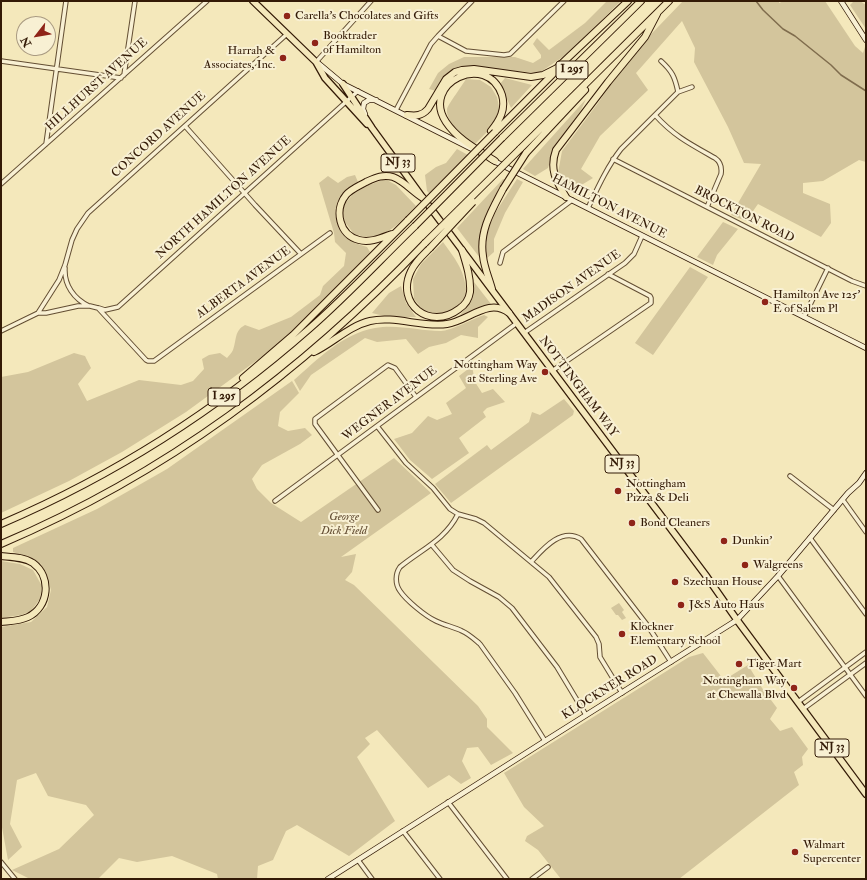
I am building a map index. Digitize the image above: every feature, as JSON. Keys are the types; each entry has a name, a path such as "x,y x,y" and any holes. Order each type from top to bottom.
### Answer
{"highway":[{"path":"407,115 416,116 425,113 446,79 455,72 469,68 538,77 551,72 628,1"},
{"name":"I 295","path":"1,524 96,478 158,442 210,407 265,366 310,328 415,226 641,1"},
{"name":"I 295","path":"1,544 83,506 149,469 195,440 274,383 343,324 473,202 479,190 669,1"},
{"path":"569,199 554,175 552,163 556,150 608,82 645,37 657,14"},
{"path":"492,289 482,255 482,240 486,224 503,189 526,153 639,31"},
{"path":"210,407 293,335 397,232 493,132 575,51"},
{"path":"493,132 502,112 503,99 498,88 489,78 478,74 466,74 456,78 446,86 442,96 441,108 444,120 465,142 495,161"},
{"path":"397,232 372,241 352,238 345,231 340,222 339,210 346,194 356,187 377,177 383,176 398,180 423,198"},
{"path":"428,245 410,272 408,293 414,308 420,313 429,317 442,318 456,312 468,299 470,292 469,278 462,250"},
{"path":"306,356 325,347 354,327 369,321 385,320 440,325 453,323 488,308 498,307 509,313"},
{"path":"1,556 23,558 34,564 39,568 44,578 46,590 44,601 33,614 22,619 1,622"}],"main road":[{"name":"NOTTINGHAM WAY","path":"255,1 316,62 325,78 349,100"},
{"path":"841,1 866,40"},
{"name":"HAMILTON AVENUE","path":"316,62 343,84 866,348"},
{"name":"NOTTINGHAM WAY","path":"343,84 349,100 362,120 372,128 866,793"},
{"path":"372,128 362,106 366,101 376,100"},
{"name":"KLOCKNER ROAD","path":"328,879 737,620 778,576 866,473"}],"street":[{"path":"46,145 66,1"},
{"path":"1,61 122,76 135,1"},
{"name":"HILLHURST AVENUE","path":"1,184 206,1"},
{"path":"316,62 371,1"},
{"path":"396,110 432,44 472,1"},
{"path":"438,36 466,51 510,54 564,1"},
{"name":"CONCORD AVENUE","path":"38,313 59,280 72,240 77,229 88,213 287,34"},
{"path":"661,61 670,69 676,80 678,92"},
{"path":"588,208 605,172 621,149 678,92 692,87"},
{"name":"NORTH HAMILTON AVENUE","path":"90,306 105,310 118,307 358,91"},
{"path":"655,115 665,127 677,136 715,158 720,163 722,170 721,174 707,208"},
{"path":"185,126 245,194 301,254"},
{"name":"BROCKTON ROAD","path":"613,159 707,208 866,286"},
{"path":"500,262 502,252 569,199"},
{"name":"ALBERTA AVENUE","path":"98,308 146,360 154,361 330,233"},
{"name":"MADISON AVENUE","path":"524,333 630,258 634,254 642,236"},
{"name":"CONCORD AVENUE","path":"65,265 65,279 70,290 78,300 90,306"},
{"path":"804,317 828,268"},
{"path":"552,371 650,305 652,301 651,298 608,274"},
{"path":"1,330 38,313 46,313 78,306 90,306"},
{"name":"WEGNER AVENUE","path":"275,501 517,323"},
{"path":"378,510 315,424 315,419 385,366 391,365 395,368 416,397"},
{"path":"377,426 406,463 433,488 450,508 458,514 484,523 555,584 596,636 599,644 600,657 622,692"},
{"path":"790,476 834,510"},
{"path":"843,500 866,532"},
{"path":"458,514 447,532 432,545 401,566 398,570 396,578 399,590 427,616 442,624 462,630 480,644 520,699 545,741"},
{"path":"531,562 541,551 559,538 568,535 581,539 648,626 670,662"},
{"path":"810,538 866,614"},
{"path":"432,545 441,558 453,570 499,597 512,608 557,667 586,715"},
{"path":"778,576 866,696"},
{"path":"798,702 866,652"},
{"path":"803,709 866,663"},
{"path":"812,691 818,698"},
{"path":"448,802 506,879"},
{"path":"403,831 440,879"},
{"path":"358,860 372,879"},
{"path":"1,862 15,879"},
{"path":"532,879 548,867"}],"green space":[{"path":"607,1 621,1 567,54 539,73 464,67 436,91 429,89 438,73 449,64 464,57 515,57 533,63 541,58 541,55 533,44 537,38 549,50 585,23"},
{"path":"683,1 779,1 779,3 784,1 825,1 855,46 863,53 865,47 866,162 859,160 823,181 803,183 803,193 830,204 831,223 821,237 758,204 746,221 731,215 761,164 744,163 728,127 694,62 695,48 682,21 636,73 648,90 600,136 581,169 593,178 570,192 560,183 558,173 562,151 598,103 631,55"},
{"path":"854,1 860,1 866,5 866,29 850,5"},
{"path":"505,78 532,85 511,108 500,84"},
{"path":"466,79 480,80 491,87 497,97 500,112 488,131 474,145 457,129 447,114 448,106"},
{"path":"586,99 581,110 554,149 548,168 535,176 523,169"},
{"path":"457,149 468,155 430,194 427,191 425,175 436,167 446,163"},
{"path":"355,175 358,182 341,195 337,203 336,209 338,221 342,232 346,237 367,247 370,252 325,301 271,350 186,412 122,452 69,481 1,513 1,377 28,372 74,353 85,356 91,368 78,384 87,401 139,380 181,385 193,381 204,369 202,359 209,355 220,353 227,358 233,351 237,333 241,327 245,325 259,330 291,317 320,295 323,286 344,266 346,253 335,242 334,233 319,183 328,176 338,183 347,177"},
{"path":"385,179 396,185 416,206 396,226 383,234 369,237 354,234 344,221 342,207 354,193"},
{"path":"503,179 507,180 490,209 480,236 480,258 457,228"},
{"path":"517,179 523,182 505,213 494,239 494,252 486,259 485,238 495,213"},
{"path":"723,222 738,229 717,255 713,265 697,257"},
{"path":"443,242 460,267 466,286 467,295 453,310 449,312 439,314 425,313 414,299 413,279 421,264"},
{"path":"690,267 708,277 653,355 635,343"},
{"path":"474,282 491,304 458,318 473,298"},
{"path":"401,286 406,303 416,317 388,317 372,313 389,293"},
{"path":"484,315 488,317 478,327 478,338 461,335 446,343 429,347 418,354 406,339 377,342 365,338 311,375 300,391 294,380 331,348 363,331 384,327 400,327 441,331 456,327"},
{"path":"472,366 475,382 482,393 493,389 505,402 487,408 483,412 486,417 459,438 469,453 432,479 410,460 394,439 412,433 428,416 437,420 452,414 446,403 466,388 459,376"},
{"name":"George Dick Field","path":"292,381 299,393 280,412 278,426 288,431 305,428 312,435 300,444 262,465 252,479 257,489 271,503 301,522 394,458 431,493 341,557 356,554 352,572 345,580 354,585 478,706 487,719 487,727 513,753 491,765 478,747 467,748 462,761 471,778 461,784 449,775 428,788 377,730 365,738 370,744 357,757 395,821 349,856 297,825 286,831 273,860 258,866 257,879 218,879 217,874 172,856 137,862 119,858 99,878 30,879 12,870 59,849 94,815 86,805 48,796 36,773 17,780 10,824 22,847 8,860 1,822 1,627 31,622 47,607 51,590 41,564 26,556 13,552 13,548 97,509 167,469"},
{"path":"564,399 574,411 573,415 451,503 435,484 487,445 491,450 529,422 532,412 540,415"},
{"path":"1,561 20,564 33,570 42,586 40,599 31,611 21,615 1,618"},
{"path":"619,603 624,610 622,612 626,618 622,620 611,608"},
{"path":"703,653 724,680 748,665 762,688 777,708 770,719 780,731 792,727 808,749 802,757 803,765 794,772 799,785 679,879 561,879 538,850 525,841 527,836 544,826 524,807 504,773 689,657"}],"waterway":[{"path":"756,1 763,10 783,29 795,36 841,75 866,91"}],"place":[{"name":"Carella's Chocolates and Gifts","path":"287,16"},
{"name":"Booktrader of Hamilton","path":"315,43"},
{"name":"Harrah & Associates, Inc.","path":"283,58"},
{"name":"Hamilton Ave 125' E of Salem Pl","path":"765,302"},
{"name":"Nottingham Way at Sterling Ave","path":"545,372"},
{"name":"Nottingham Pizza & Deli","path":"618,491"},
{"name":"Bond Cleaners","path":"632,523"},
{"name":"Dunkin'","path":"724,541"},
{"name":"Walgreens","path":"745,565"},
{"name":"Szechuan House","path":"675,582"},
{"name":"J&S Auto Haus","path":"681,605"},
{"name":"Klockner Elementary School","path":"622,634"},
{"name":"Tiger Mart","path":"739,664"},
{"name":"Nottingham Way at Chewalla Blvd","path":"794,688"},
{"name":"Walmart Supercenter","path":"795,852"}]}
